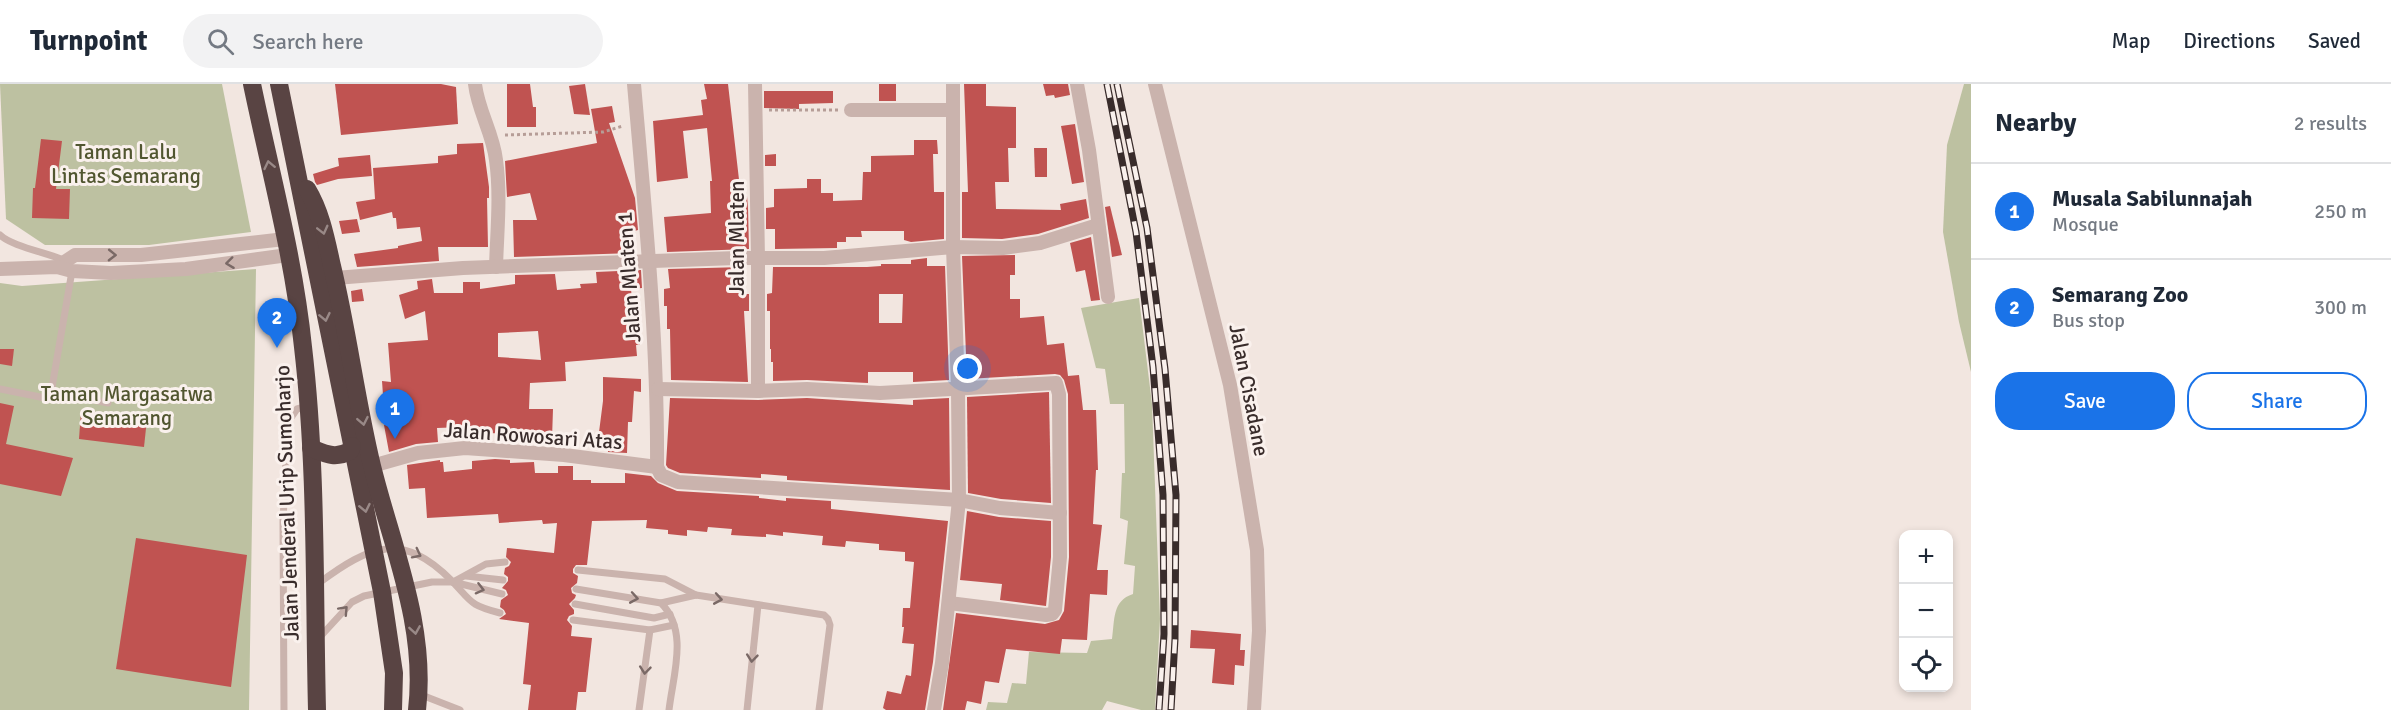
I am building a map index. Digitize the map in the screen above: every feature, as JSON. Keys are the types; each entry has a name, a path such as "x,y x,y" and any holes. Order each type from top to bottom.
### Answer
{"highway":[{"name":"Jalan Jenderal Urip Sumoharjo","path":"252,84 293,279 303,346 311,448 317,710"},
{"path":"279,84 300,177 317,274 382,592 394,673 393,710"},
{"path":"300,177 319,210 335,278 372,466 406,586 416,642 418,702"},
{"path":"293,279 317,274"},
{"path":"311,448 329,456 336,456 350,451 352,446"}],"street":[{"path":"475,84 478,103 491,136 499,182 496,267"},
{"name":"Jalan Mlaten 1","path":"634,84 650,262 658,389 657,467"},
{"name":"Jalan Mlaten","path":"755,84 759,259 758,391"},
{"path":"934,710 942,663 959,500 953,247 953,84"},
{"path":"1077,84 1089,150 1108,297"},
{"name":"Jalan Cisadane","path":"1155,84 1230,386 1257,550 1259,631 1254,710"},
{"path":"852,110 953,110"},
{"path":"335,278 404,271 824,258 953,247 1003,248 1030,244 1098,225"},
{"path":"0,268 65,267 111,273 186,269 286,247"},
{"path":"658,389 758,391 807,389 880,393 1056,383 1059,394 1060,513 1055,610 1052,614 949,603"},
{"name":"Jalan Rowosari Atas","path":"372,466 418,453 465,448 564,455 657,467"},
{"path":"657,467 661,475 678,482 959,500 1000,508 1060,513"}],"lane":[{"path":"0,235 8,241 50,254 65,267 50,399 0,389"},
{"path":"51,391 108,403"},
{"path":"284,710 283,521 288,422 297,409 308,406"},
{"path":"314,586 347,564 374,551 396,548 413,551 434,564 477,607 500,613"},
{"path":"453,582 486,564 505,562"},
{"path":"578,570 665,579 696,595 824,615 830,625 819,710"},
{"path":"466,576 503,580"},
{"path":"315,642 352,602 364,596 432,582 453,582 502,594"},
{"path":"576,589 661,603 696,595"},
{"path":"661,603 670,615 678,645 669,710"},
{"path":"575,604 654,618 670,615"},
{"path":"747,710 758,606"},
{"path":"573,620 650,630 674,625"},
{"path":"639,710 650,630"},
{"path":"418,702 460,710"}],"path":[{"path":"756,110 852,110"},
{"path":"491,136 603,132 637,122"}],"green space":[{"name":"Taman Lalu Lintas Semarang","path":"0,84 222,84 251,232 149,245 45,245 6,219"},
{"path":"1964,84 1971,84 1971,372 1959,322 1943,232 1947,145"},
{"name":"Taman Margasatwa Semarang","path":"256,269 249,710 0,710 0,283 22,286"},
{"path":"1139,298 1152,404 1160,619 1155,710 1141,710 1107,701 1102,710 986,710 988,702 1007,703 1012,683 1026,684 1029,652 1087,653 1091,641 1112,639 1118,606 1126,597 1133,594 1135,566 1124,564 1128,521 1120,518 1122,473 1125,473 1124,404 1110,404 1105,369 1096,368 1081,308"}],"building":[{"path":"335,84 441,84 456,87 458,124 341,135"},
{"path":"507,84 530,84 533,107 536,107 536,127 507,127"},
{"path":"585,84 590,115 574,114 569,86"},
{"path":"704,84 728,84 741,197 747,196 749,249 667,252 664,217 711,213 710,181 712,181 707,128 683,131 688,178 657,182 653,121 703,115 701,100 707,99"},
{"path":"879,84 896,84 896,101 879,101"},
{"path":"964,84 986,84 986,106 1016,107 1016,148 1008,148 1009,182 995,182 996,209 1061,210 1060,204 1086,199 1089,218 1038,234 1002,239 962,238 962,192 968,192"},
{"path":"1043,84 1068,84 1070,95 1055,98 1054,95 1046,96"},
{"path":"764,91 833,91 833,103 799,104 799,109 764,108"},
{"path":"612,106 615,122 609,123 635,198 638,230 631,232 633,253 514,257 513,220 537,220 530,193 507,197 505,161 597,143 591,109"},
{"path":"1075,124 1084,182 1072,184 1061,126"},
{"path":"41,139 62,141 56,189 70,189 69,219 32,218 33,188 35,188"},
{"path":"914,140 937,140 938,154 933,154 934,192 944,192 944,239 911,242 904,240 904,231 861,231 862,237 846,237 846,242 837,242 837,248 775,249 775,229 766,229 766,208 774,207 774,189 807,188 807,179 821,179 821,193 833,193 833,201 862,200 863,172 871,172 871,156 914,155"},
{"path":"483,143 489,187 489,198 487,198 488,247 438,247 439,261 357,267 354,254 398,248 398,246 422,241 420,227 397,229 396,218 393,218 392,212 360,220 356,202 375,199 373,168 438,163 438,156 457,154 457,144"},
{"path":"1034,148 1047,148 1047,177 1035,177"},
{"path":"776,154 776,166 765,166 765,155"},
{"path":"370,155 372,176 338,179 317,185 315,182 313,174 339,166 338,158"},
{"path":"1110,206 1122,255 1112,257 1105,207"},
{"path":"357,219 360,232 342,234 339,221"},
{"path":"1091,237 1100,300 1091,301 1085,270 1076,272 1070,243"},
{"path":"1015,255 1015,275 1010,275 1010,299 1020,299 1020,318 1044,316 1047,345 1064,343 1068,376 1079,375 1083,410 1096,410 1098,470 1096,470 1093,524 1102,525 1097,570 1108,570 1107,595 1090,594 1087,640 1062,639 1060,654 1006,649 999,683 985,681 981,704 967,701 965,710 943,710 956,613 1045,624 1059,620 1064,611 1069,557 1068,394 1064,380 1060,375 1055,374 967,379 962,256"},
{"path":"927,258 927,266 945,266 949,380 913,382 913,372 868,372 868,383 773,381 770,311 767,311 767,294 772,293 773,267 867,267 881,266 881,264 911,264 911,260","holes":["879,294 903,294 902,323 879,323"]},
{"path":"744,267 744,294 749,294 749,311 744,311 748,382 671,380 670,329 667,329 667,306 664,306 664,289 670,288 668,269"},
{"path":"641,270 642,288 631,289 635,332 639,332 640,345 636,345 637,356 565,362 566,381 530,383 529,409 553,409 552,439 530,438 530,434 480,433 481,440 464,439 464,427 437,428 438,442 416,444 389,452 384,425 399,422 397,394 383,395 382,381 391,382 388,343 428,340 425,311 405,319 399,295 418,289 417,281 432,279 434,293 463,293 463,282 480,282 480,289 515,284 515,275 555,274 557,290 581,288 580,284 597,283 596,272","holes":["538,331 541,360 498,357 498,333"]},
{"path":"362,289 364,301 352,302 351,291"},
{"path":"0,349 14,349 12,366 0,364"},
{"path":"603,377 641,379 641,392 634,391 632,422 628,422 627,453 608,452 608,441 598,440 603,401"},
{"path":"1049,392 1051,503 1001,499 968,493 967,397"},
{"path":"670,398 758,400 807,398 913,405 913,400 949,398 950,490 787,480 787,476 761,474 761,478 680,473 666,465"},
{"path":"0,403 14,406 6,444 73,458 61,496 0,484"},
{"path":"81,411 147,419 144,447 79,439"},
{"path":"440,460 443,462 444,472 472,469 472,461 510,460 510,463 534,462 535,473 558,473 558,466 573,466 573,480 591,480 591,483 625,483 625,473 651,476 658,483 677,491 759,496 759,498 786,501 786,498 831,501 831,509 948,521 933,662 925,710 886,710 883,708 887,691 901,694 906,675 911,676 914,644 902,643 904,627 902,627 903,608 910,608 914,562 905,561 905,552 879,550 879,544 846,541 845,547 822,545 823,536 783,532 783,536 766,534 766,537 731,535 732,529 708,527 707,532 687,530 687,536 668,534 668,530 646,528 647,520 592,521 587,565 576,565 573,569 573,573 578,576 577,583 571,588 572,593 576,595 569,604 574,614 567,620 572,626 571,636 592,638 586,692 578,692 576,710 528,710 531,685 523,684 529,623 499,619 506,614 500,607 501,600 508,595 502,588 508,581 508,577 504,574 505,568 511,562 506,557 507,548 554,553 557,523 543,524 542,520 499,523 498,514 427,518 425,488 409,489 407,465"},
{"path":"967,511 999,517 1051,521 1051,557 1046,606 1000,600 1002,584 960,580"},
{"path":"136,538 247,555 231,687 116,669"},
{"path":"1191,630 1241,634 1240,650 1245,650 1244,666 1235,665 1234,685 1212,683 1215,649 1190,648"}],"railway":[{"path":"1107,84 1136,232 1153,367 1163,495 1164,634 1159,710"},
{"path":"1117,84 1147,228 1165,369 1176,495 1175,639 1171,710"}],"place":[{"name":"Semarang Zoo","path":"277,348"},
{"name":"Musala Sabilunnajah","path":"395,439"}]}
